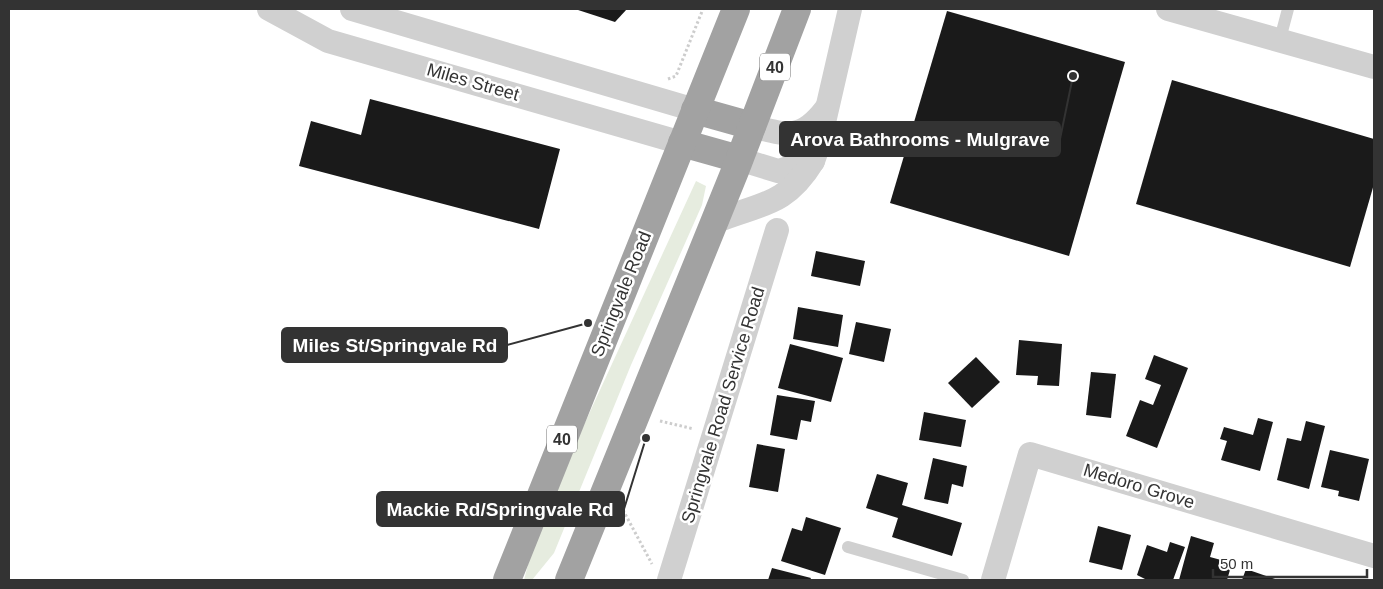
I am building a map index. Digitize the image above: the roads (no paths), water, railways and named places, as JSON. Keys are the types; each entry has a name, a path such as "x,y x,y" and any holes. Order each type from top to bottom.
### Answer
{"highway":[{"name":"Springvale Road","path":"507,580 736,9"},
{"name":"40","path":"569,580 739,160 797,9"},
{"path":"695,110 752,126"},
{"path":"682,142 739,160"}],"street":[{"name":"Miles Street","path":"269,9 328,41 682,142"},
{"name":"Miles Street","path":"352,9 695,110"},
{"path":"714,222 766,204 785,194 798,184 813,161 819,144 850,9"},
{"path":"1168,9 1374,67"},
{"path":"536,100 547,65"},
{"path":"752,126 781,134 792,134 807,129 826,110"},
{"path":"739,160 778,170 813,161"},
{"name":"Springvale Road Service Road","path":"663,576 714,435 777,230"},
{"name":"Medoro Grove","path":"993,580 1030,454 1374,556"}],"lane":[{"path":"1280,39 1288,9"},
{"path":"848,547 963,580"}],"place":[{"name":"Arova Bathrooms - Mulgrave","path":"1073,76"},
{"name":"Miles St/Springvale Rd","path":"588,323"},
{"name":"Mackie Rd/Springvale Rd","path":"646,438"}]}
